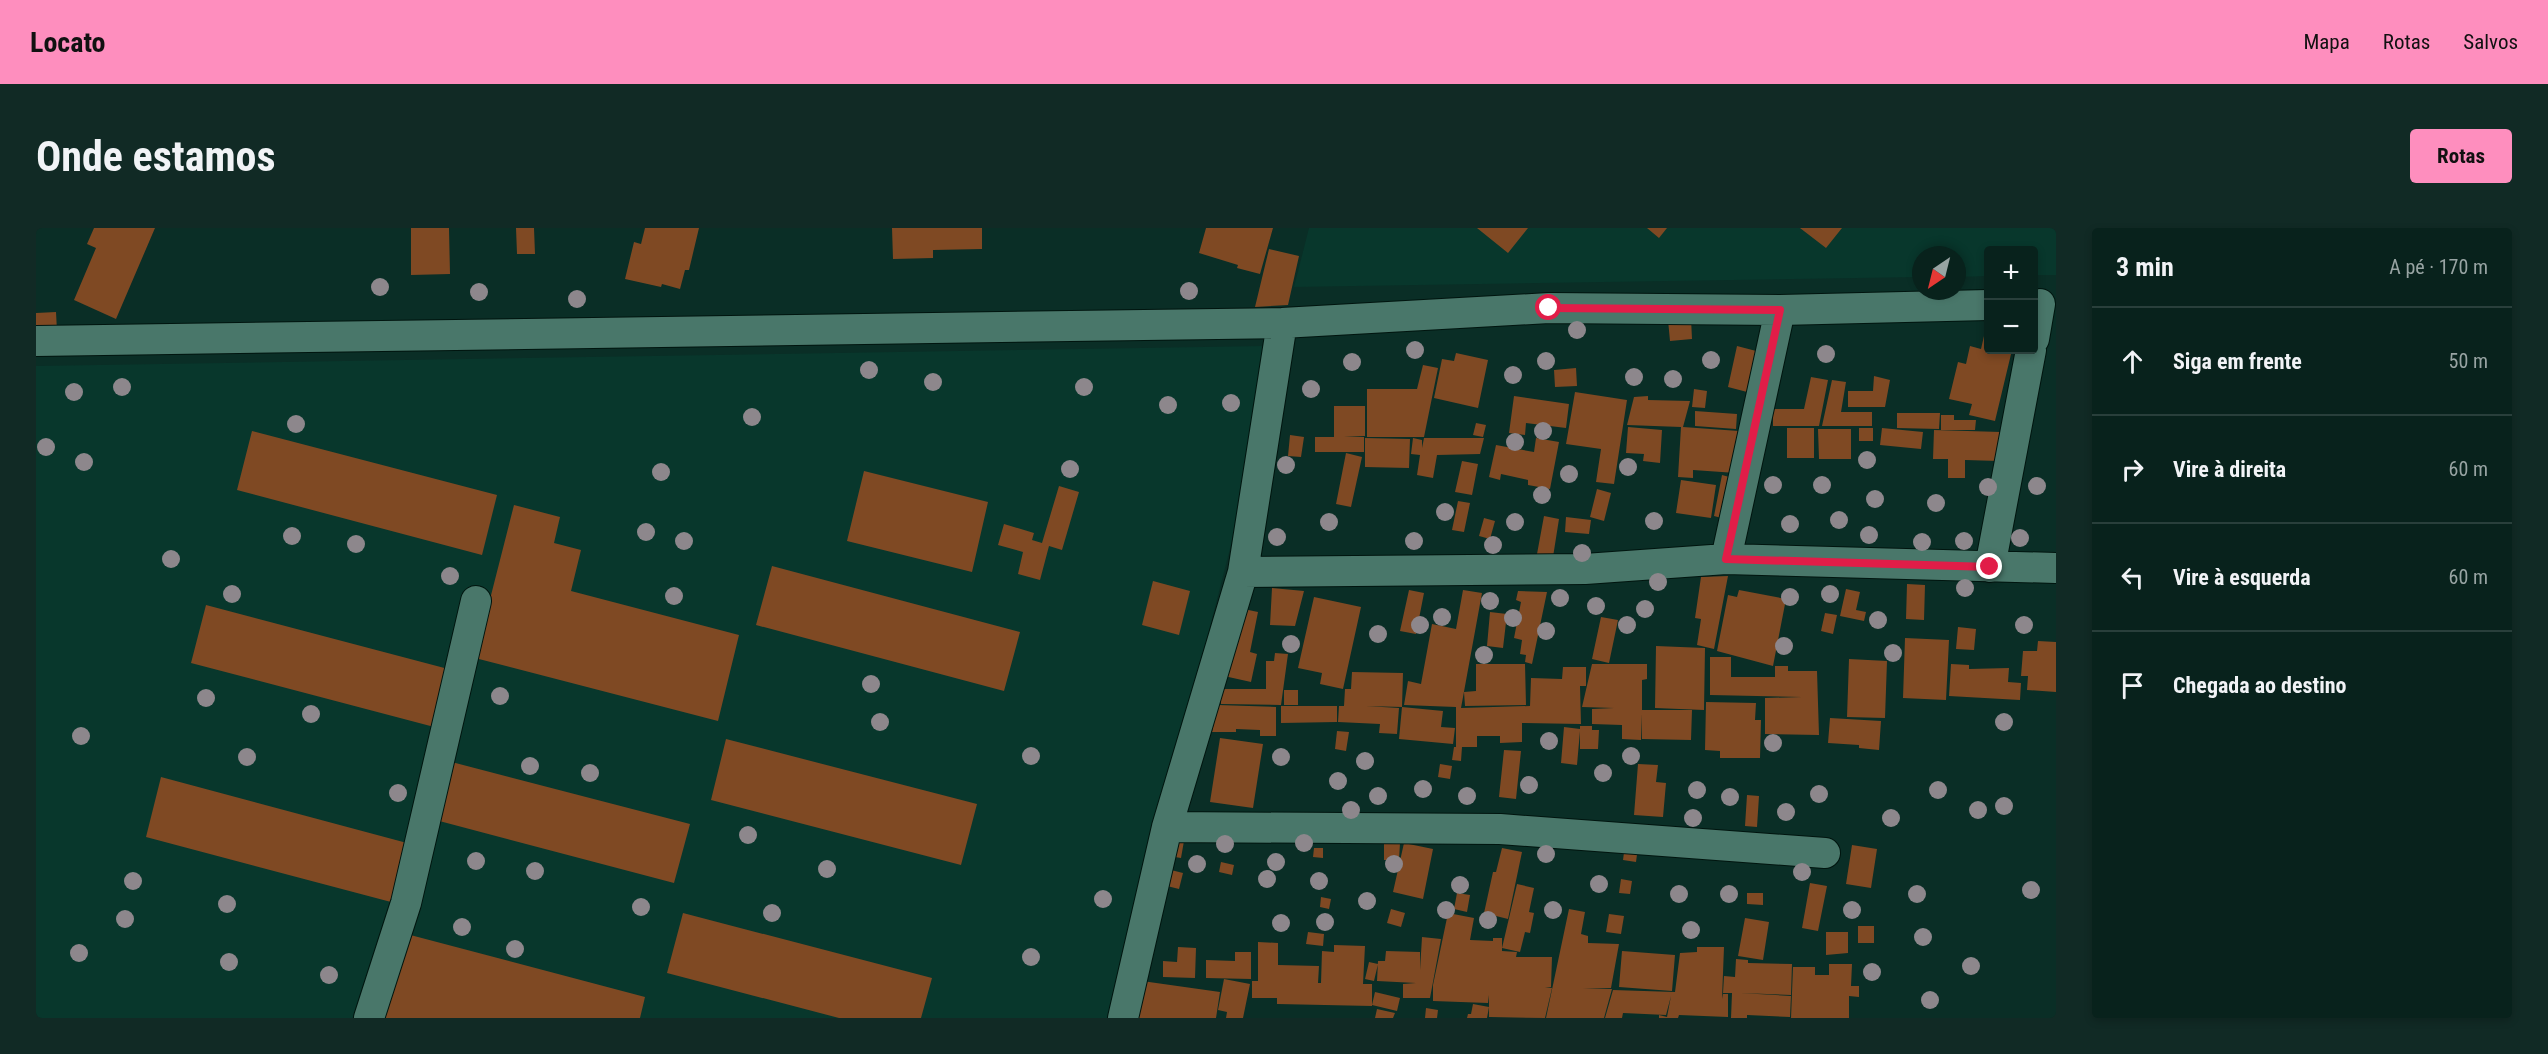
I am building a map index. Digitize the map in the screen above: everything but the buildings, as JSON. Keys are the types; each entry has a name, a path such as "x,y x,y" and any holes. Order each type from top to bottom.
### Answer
{"street":[{"path":"2038,323 2043,304"},
{"path":"36,341 1282,323 1549,308 1780,310 1984,305"},
{"path":"1726,559 1780,310"},
{"path":"1123,1018 1167,827 1243,572 1282,323"},
{"path":"1990,567 2030,354"},
{"path":"1243,572 1585,569 1726,559 2056,568"},
{"path":"369,1018 406,903 476,601"},
{"path":"1167,827 1500,829 1825,853"}],"shaded area":[{"path":"1309,228 2056,228 2056,275 2038,275 2038,246 1984,246 1984,276 1966,277 1966,246 1912,246 1912,277 1294,287"},
{"path":"1265,346 1236,525 1110,1018 36,1018 36,366"}],"route":[{"path":"1549,308 1780,310 1726,559 1990,567"}]}
